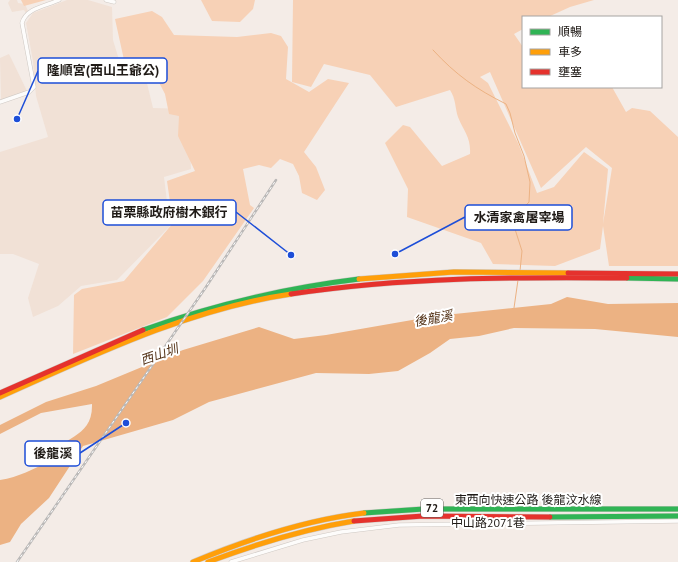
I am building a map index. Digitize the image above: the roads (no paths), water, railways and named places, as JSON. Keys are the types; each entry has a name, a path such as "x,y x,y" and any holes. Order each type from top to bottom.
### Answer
{"main road":[{"path":"0,393 86,355 180,317 231,302 321,284 373,277 453,272 678,274"},
{"path":"0,397 87,359 182,322 232,306 322,288 453,277 678,279"},
{"name":"東西向快速公路 後龍汶水線","path":"193,562 276,532 326,521 387,511 432,508 457,510 678,510"},
{"name":"東西向快速公路 後龍汶水線","path":"208,562 243,548 280,537 326,526 386,517 427,514 455,517 678,516"}],"street":[{"path":"0,102 28,92 34,87 22,23 24,17 33,10 59,0"},
{"path":"106,0 114,2"},
{"name":"中山路2071巷","path":"231,562 303,540 341,532 399,525 678,522"}],"water":[{"name":"後龍溪","path":"567,297 608,304 678,303 678,337 595,329 514,328 479,336 450,339 430,353 398,371 369,374 316,373 209,402 173,420 83,446 49,498 21,524 10,542 0,545 0,480 20,475 50,461 54,452 60,446 82,431 87,425 91,416 92,404 41,413 0,434 0,425 46,402 96,386 183,350 259,327 294,339 326,335 435,316 551,304"}],"waterway":[{"path":"433,50 467,81 506,104 510,113 515,133 524,156 530,182 529,202 517,215 514,226 522,251 520,271"},
{"path":"514,308 518,280"}],"railway":[{"path":"17,562 206,287 276,180"}],"place":[{"name":"隆順宮(西山王爺公)","path":"17,119"},
{"name":"水清家禽屠宰場","path":"395,254"},
{"name":"苗栗縣政府樹木銀行","path":"291,255"},
{"name":"後龍溪","path":"126,423"}],"water label":[{"name":"西山圳","path":"159,354"}]}
